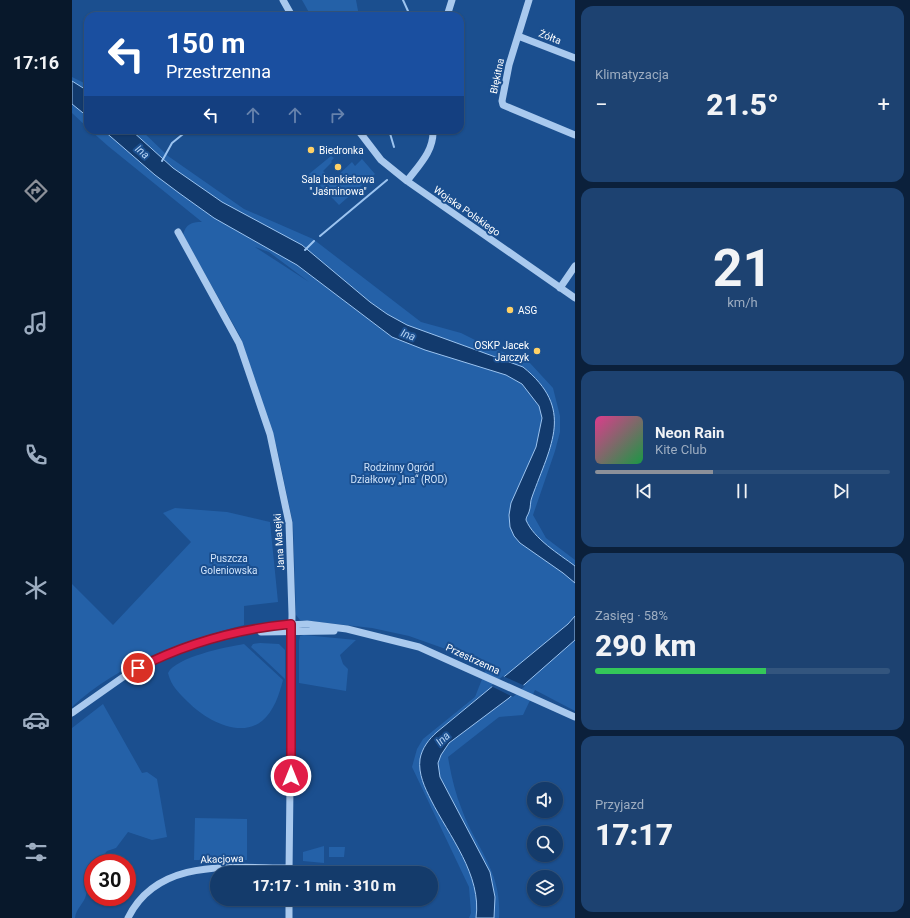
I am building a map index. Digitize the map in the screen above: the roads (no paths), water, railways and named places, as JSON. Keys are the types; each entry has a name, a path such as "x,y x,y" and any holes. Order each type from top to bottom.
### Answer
{"street":[{"path":"283,0 290,12"},
{"path":"448,12 452,0"},
{"name":"Błękitna","path":"529,0 505,79 503,105 575,135"},
{"name":"Żółta","path":"518,36 575,58"},
{"name":"Wojska Polskiego","path":"361,134 381,160 406,181 575,298"},
{"path":"406,181 429,151 433,143 433,134"},
{"name":"Jana Matejki","path":"178,232 239,342 270,434 289,523 291,627 288,866"},
{"path":"560,288 575,266"},
{"name":"Przestrzenna","path":"72,713 120,678 150,662 194,644 271,626 291,627 320,625 358,632 419,647 575,717"},
{"name":"Akacjowa","path":"128,918 138,902 167,879 176,875 210,868"},
{"path":"289,906 289,918"}],"water":[{"path":"72,81 84,88 84,114 72,104"},
{"name":"Ina","path":"108,134 135,134 173,168 222,202 302,245 370,302 387,314 407,325 523,367 539,382 549,398 554,413 554,428 551,444 531,499 530,510 526,520 541,540 575,566 575,583 520,543 514,536 510,527 509,515 511,503 536,447 542,418 539,406 522,384 506,375 425,350 392,337 297,265 214,218 155,175"},
{"name":"Ina","path":"575,616 575,640 509,698 449,743 441,755 438,763 440,777 490,872 495,897 494,918 476,918 477,902 469,871 424,786 420,770 422,751 437,732 568,624"}],"waterway":[{"path":"403,0 408,12"},
{"path":"162,161 172,143 183,134"},
{"path":"390,134 394,147"},
{"path":"320,236 387,180"},
{"path":"305,250 314,241"}],"place":[{"name":"Biedronka","path":"311,150"},
{"name":"Sala bankietowa \"Jaśminowa\"","path":"338,167"},
{"name":"ASG","path":"510,310"},
{"name":"OSKP Jacek Jarczyk","path":"537,351"}],"park label":[{"name":"Rodzinny Ogród Działkowy „Ina“ (ROD)","path":"399,472"},
{"name":"Puszcza Goleniowska","path":"229,564"}]}
